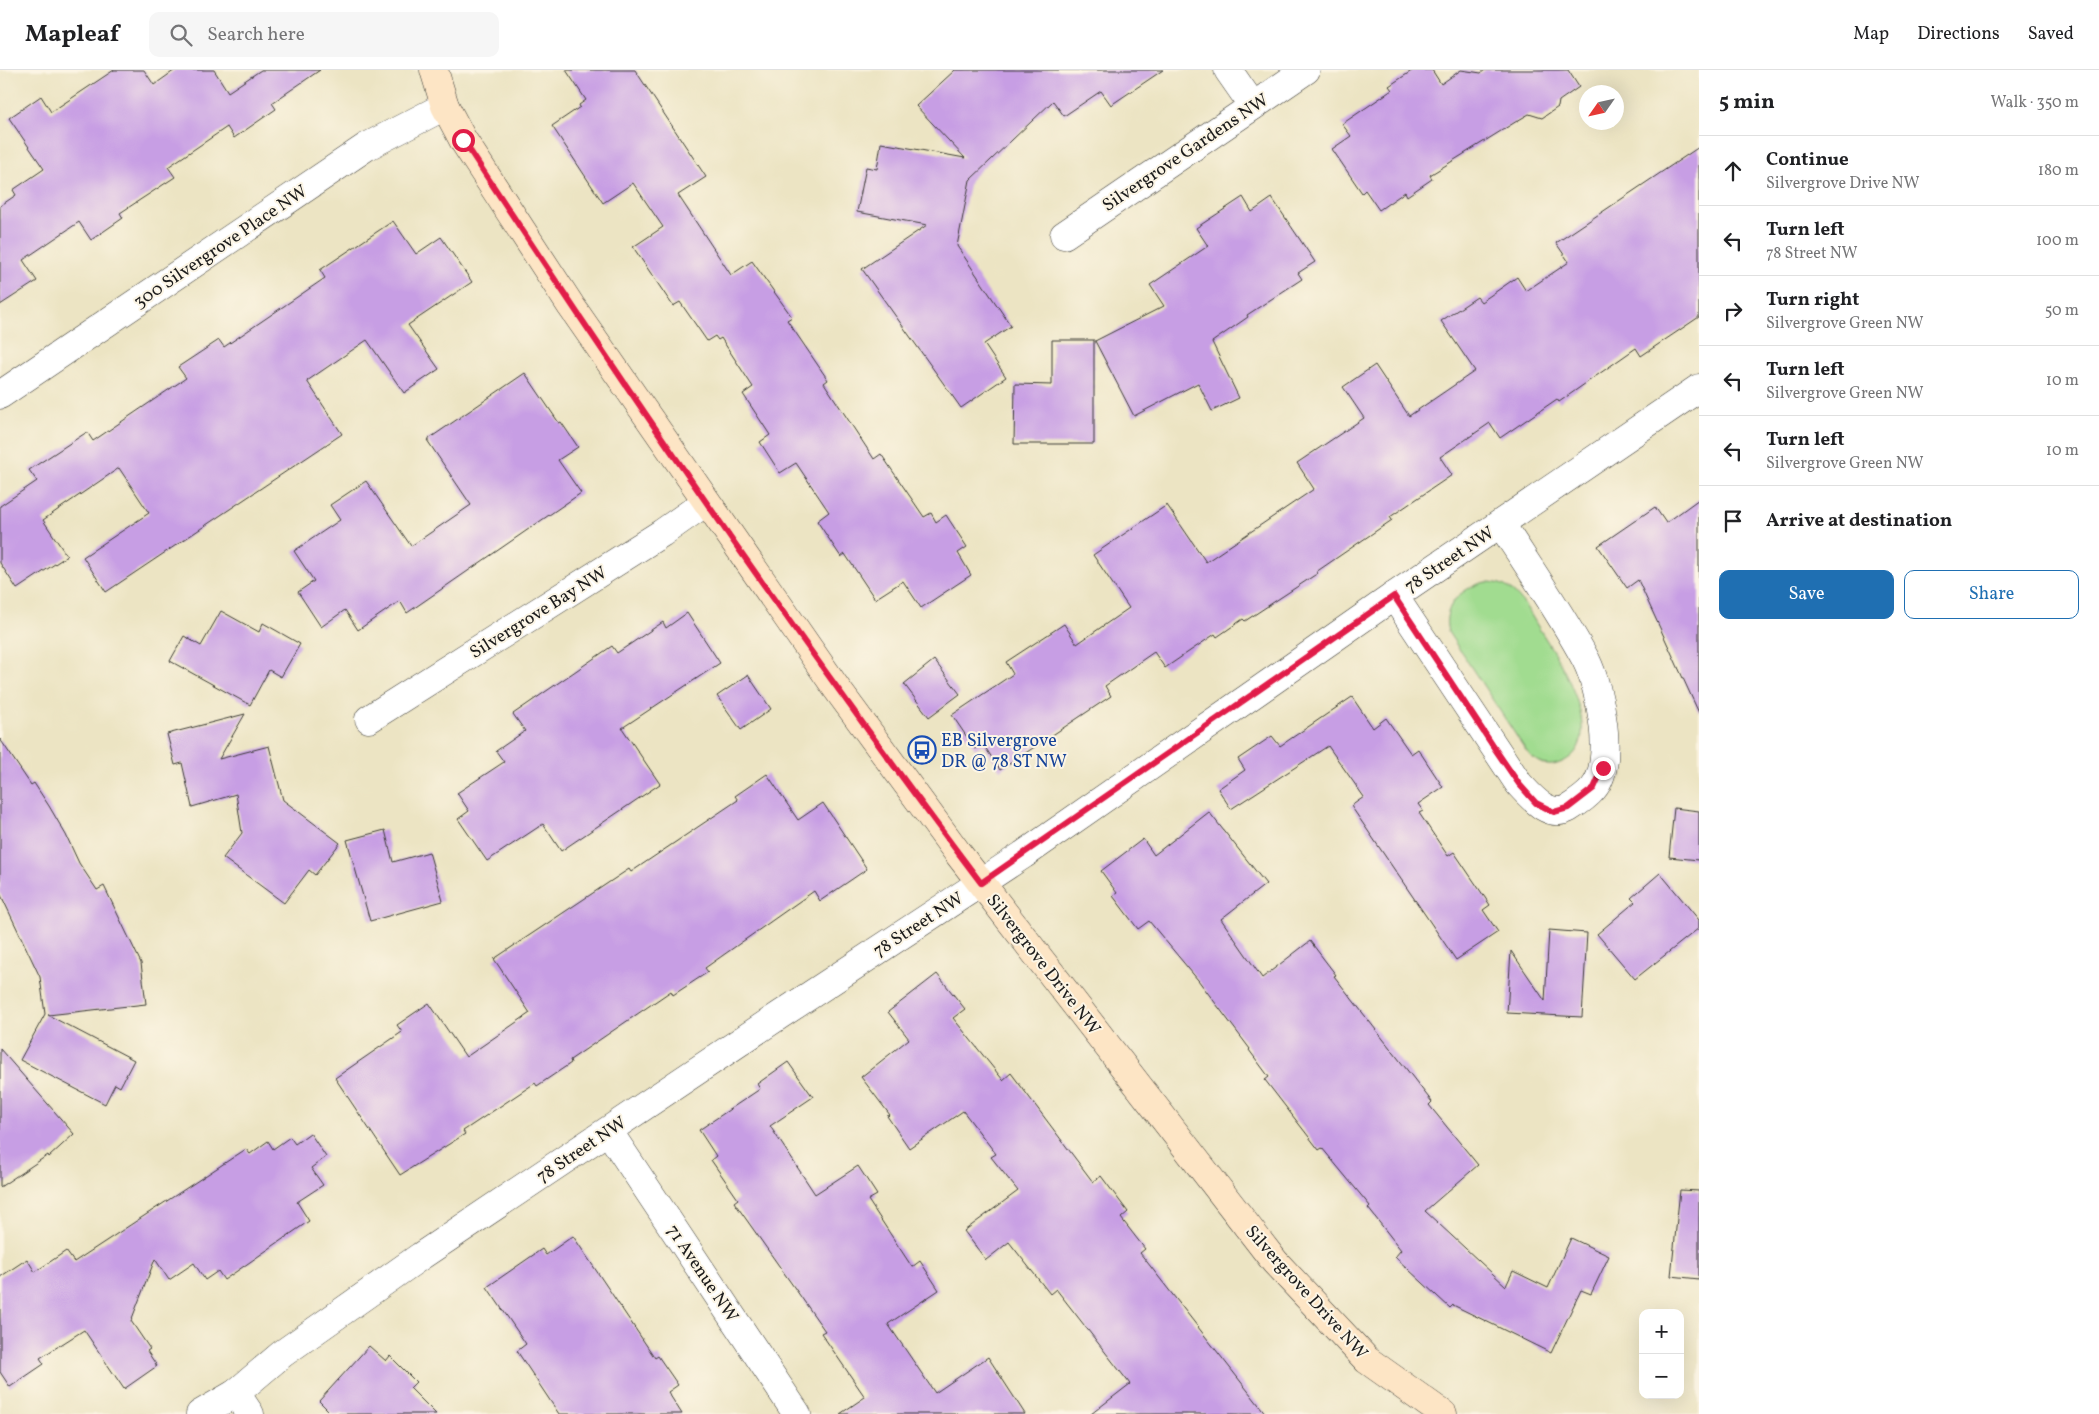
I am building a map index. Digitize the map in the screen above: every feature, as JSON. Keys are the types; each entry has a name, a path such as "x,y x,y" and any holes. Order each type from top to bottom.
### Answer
{"street":[{"name":"Silvergrove Drive NW","path":"434,70 445,106 463,140 571,306 837,689 981,883 1275,1262 1367,1360 1443,1414"},
{"path":"1228,70 1253,106"},
{"name":"Silvergrove Gardens NW","path":"1064,234 1306,70"},
{"name":"300 Silvergrove Place NW","path":"0,395 366,147 445,106"},
{"name":"78 Street NW","path":"200,1414 243,1403 282,1354 413,1262 609,1132 780,1015 981,883 1394,596 1699,388"},
{"name":"Silvergrove Bay NW","path":"368,719 662,533 706,502"},
{"path":"1394,596 1519,784 1536,803 1554,812 1568,808 1594,788 1603,768 1604,732 1600,696 1586,661 1501,524"},
{"name":"71 Avenue NW","path":"609,1132 797,1414"}],"green space":[{"path":"1486,582 1505,586 1522,601 1569,680 1582,721 1581,740 1573,754 1557,764 1548,765 1540,763 1527,752 1448,632 1448,614 1455,599 1469,588"}],"building":[{"path":"114,70 144,70 154,85 175,70 214,70 228,92 261,70 320,70 272,103 276,109 234,138 227,127 168,167 175,177 120,213 123,218 91,240 79,222 23,260 37,281 0,305 0,206 16,195 13,190 44,169 9,118 41,96 51,112"},
{"path":"566,70 635,70 706,177 678,195 731,275 752,261 792,317 787,320 828,380 824,383 874,459 881,454 924,517 931,513 936,522 946,515 967,547 958,553 971,575 921,608 903,581 875,599 845,554 841,557 817,521 829,512 796,463 780,473 760,442 770,435 743,394 753,387 721,338 718,340 715,336 707,341 680,302 673,306 633,247 663,227 633,183 603,203 552,126 580,107 579,105 586,100"},
{"path":"955,70 1163,70 1111,105 1101,91 1064,116 1053,101 970,180 957,246 1011,326 984,344 1006,377 961,408 862,269 927,225 857,212 866,167 877,169 881,143 965,158 916,106"},
{"path":"1413,70 1432,70 1441,84 1461,70 1481,73 1485,70 1568,70 1579,87 1559,101 1558,107 1542,118 1529,114 1430,175 1432,179 1407,196 1405,192 1379,210 1365,190 1362,193 1332,149 1351,136 1342,124 1392,90 1389,86"},
{"path":"1699,147 1699,317 1641,356 1636,348 1559,402 1557,399 1500,438 1490,423 1440,457 1452,475 1390,517 1392,520 1316,572 1318,573 1245,621 1243,619 1217,637 1215,634 1165,668 1154,652 1105,686 1111,696 1000,770 983,744 975,749 952,715 1013,674 1006,662 1064,624 1077,644 1129,608 1093,555 1167,505 1206,562 1314,489 1297,463 1364,418 1343,387 1375,365 1409,416 1475,371 1441,321 1477,297 1481,302 1517,277 1526,291 1569,262 1556,243"},
{"path":"1243,197 1252,212 1272,198 1315,262 1298,273 1302,279 1247,315 1248,317 1212,342 1239,398 1212,411 1198,383 1134,416 1095,341 1164,306 1150,285 1208,246 1196,228"},
{"path":"393,221 416,254 441,237 472,282 408,325 439,369 404,393 367,340 307,381 342,434 106,592 83,557 149,513 119,468 43,520 67,556 17,589 0,563 0,506 37,481 29,470 87,432 93,441 186,378 178,367 219,340 224,347 325,278 320,270"},
{"path":"1052,340 1094,340 1094,444 1014,444 1015,384 1052,385"},
{"path":"525,373 578,447 558,460 581,493 407,613 400,601 358,630 345,610 321,627 298,592 314,581 294,551 340,520 330,505 366,481 411,546 471,505 427,440"},
{"path":"1699,499 1699,713 1638,580 1627,588 1598,546 1655,507 1666,523"},
{"path":"221,611 259,632 263,623 300,644 281,677 269,670 250,705 170,661 184,636 201,646"},
{"path":"687,613 720,663 622,728 660,784 561,851 543,824 487,861 458,819 469,811 457,793 504,762 496,751 525,731 513,714 612,646 617,653 663,622 666,628"},
{"path":"934,660 960,694 929,717 904,684"},
{"path":"748,675 771,709 741,730 717,696"},
{"path":"1352,697 1373,728 1386,718 1411,754 1418,749 1443,787 1418,804 1423,811 1419,813 1448,856 1454,852 1490,905 1483,910 1498,932 1456,960 1351,806 1364,797 1328,746 1231,809 1218,789 1245,770 1238,759 1272,736 1280,746"},
{"path":"245,714 219,759 269,746 283,800 340,843 315,875 309,870 284,903 223,858 242,833 236,794 192,807 182,763 175,765 167,734"},
{"path":"0,739 31,785 34,783 49,806 66,835 79,863 97,890 104,886 141,963 146,1004 48,1015 134,1060 120,1087 115,1084 105,1104 20,1060 45,1014 40,977 0,893"},
{"path":"767,774 798,820 823,803 867,869 820,901 814,891 705,968 708,972 673,995 671,991 570,1060 571,1063 537,1086 535,1083 463,1131 465,1134 400,1175 335,1078 402,1032 397,1025 429,1003 466,1057 530,1013 494,959 629,869 631,872 738,800 735,796"},
{"path":"1674,808 1699,811 1699,860 1669,857"},
{"path":"1209,812 1266,884 1221,919 1262,978 1310,941 1336,975 1334,976 1432,1102 1429,1105 1478,1165 1425,1211 1506,1286 1513,1271 1548,1288 1571,1238 1609,1256 1591,1294 1581,1290 1551,1353 1453,1305 1450,1308 1395,1257 1401,1250 1368,1208 1370,1206 1322,1148 1319,1150 1265,1080 1269,1077 1198,980 1149,921 1138,929 1113,896 1117,893 1101,871 1143,839 1154,855"},
{"path":"385,830 393,862 429,852 443,901 370,921 347,840"},
{"path":"1660,873 1699,920 1699,928 1635,979 1597,934 1635,902 1631,898"},
{"path":"1549,930 1587,933 1582,1017 1507,1013 1511,951 1545,1001"},
{"path":"937,974 965,1009 953,1018 1003,1080 1011,1073 1093,1182 1101,1176 1128,1212 1121,1218 1145,1249 1140,1253 1266,1414 1091,1414 1130,1384 1056,1289 1050,1294 1009,1242 986,1260 964,1231 1018,1191 991,1157 996,1154 963,1111 909,1148 887,1116 890,1115 861,1077 909,1039 888,1012"},
{"path":"0,1049 74,1134 49,1157 48,1155 0,1187"},
{"path":"788,1062 813,1097 770,1126 815,1194 858,1166 877,1195 868,1200 912,1267 920,1261 939,1290 888,1324 935,1393 988,1357 1025,1414 840,1414 865,1397 821,1333 825,1331 734,1202 738,1199 711,1160 716,1156 699,1130 760,1089 757,1084"},
{"path":"310,1133 326,1157 311,1168 323,1185 297,1202 309,1221 224,1280 218,1271 205,1280 194,1263 169,1280 155,1259 131,1321 150,1349 147,1351 157,1366 124,1389 84,1330 40,1358 44,1364 10,1387 0,1372 0,1277 27,1259 35,1272 66,1251 74,1262 246,1149 250,1154 268,1141 273,1149 290,1137 295,1144"},
{"path":"1680,1190 1699,1191 1699,1279 1671,1276"},
{"path":"573,1236 655,1358 658,1356 678,1385 668,1392 682,1414 559,1414 517,1351 526,1344 487,1287 542,1249 546,1255"},
{"path":"369,1346 386,1361 390,1356 416,1382 410,1388 436,1414 332,1414 319,1401"}],"place":[{"name":"EB Silvergrove DR @ 78 ST NW","path":"922,750"}],"route":[{"path":"463,140 571,306 706,502 837,689 981,883 1394,596 1519,784 1536,803 1554,812 1568,808 1594,788 1603,768"}]}
